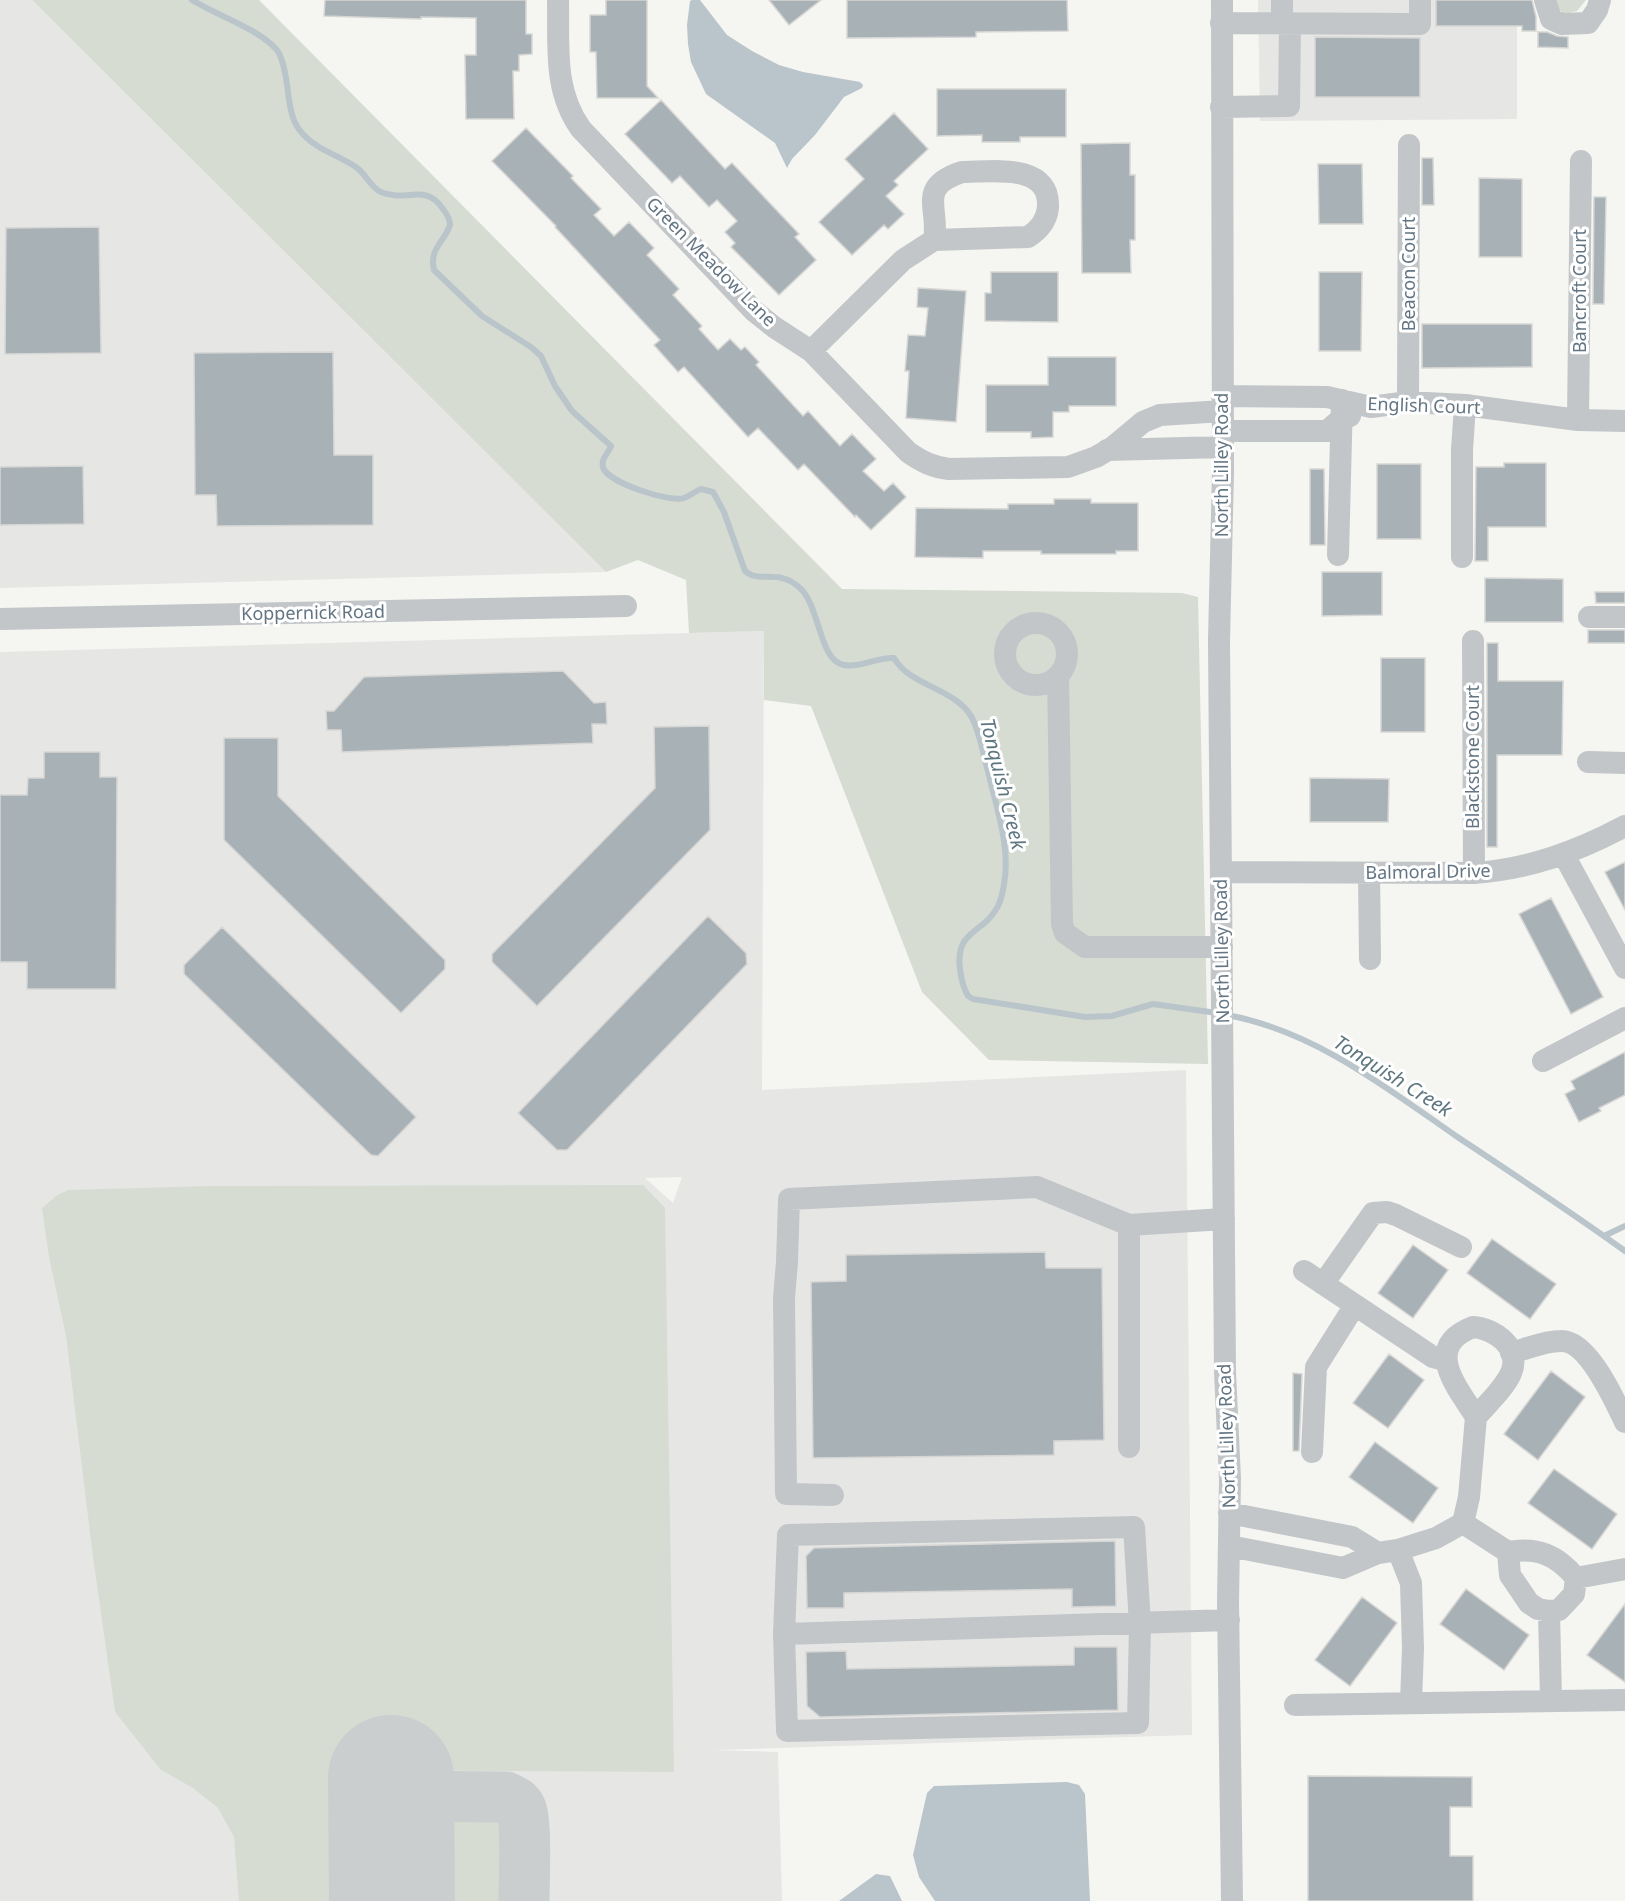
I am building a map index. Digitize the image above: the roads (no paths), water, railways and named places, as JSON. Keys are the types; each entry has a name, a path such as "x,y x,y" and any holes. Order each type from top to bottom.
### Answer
{"street":[{"name":"Green Meadow Lane","path":"558,0 560,76 564,97 581,129 754,311 811,351 908,452 921,461 949,469 1068,467 1096,457 1143,422 1160,415 1222,422"},
{"name":"North Lilley Road","path":"1222,0 1222,422 1219,641 1232,1901"},
{"path":"1221,107 1289,106 1286,23 1282,0"},
{"path":"1221,23 1420,24 1420,0"},
{"path":"1545,0 1551,19 1562,24 1588,23 1597,10 1600,0"},
{"name":"Beacon Court","path":"1408,402 1409,145"},
{"name":"Bancroft Court","path":"1578,420 1581,161"},
{"path":"811,351 903,260 934,240 1028,237 1039,230 1046,218 1048,206 1045,193 1039,181 1031,176 1015,172 962,172 949,176 938,185 933,195 932,207 936,230 934,240"},
{"name":"English Court","path":"1222,422 1328,397 1341,410 1408,402 1465,405 1578,420 1625,421"},
{"path":"1462,557 1462,450 1465,405"},
{"path":"1107,450 1222,422 1327,431 1341,410"},
{"path":"1338,555 1341,410"},
{"name":"Koppernick Road","path":"0,619 626,606"},
{"path":"1589,617 1625,617"},
{"name":"Blackstone Court","path":"1473,640 1474,873"},
{"path":"1058,676 1062,924 1065,933 1085,946 1222,947"},
{"path":"1588,762 1625,763"},
{"name":"Balmoral Drive","path":"1221,872 1474,873 1524,867 1564,855 1592,844 1625,826"},
{"path":"1564,855 1625,968"},
{"path":"1369,873 1370,959"},
{"path":"1543,1061 1625,1018"},
{"path":"833,1495 786,1494 784,1298 789,1199 1037,1187 1129,1225 1224,1219"},
{"path":"1323,1284 1373,1213 1387,1212 1396,1215 1461,1247"},
{"path":"1129,1225 1129,1447"},
{"path":"1304,1271 1433,1357 1445,1360"},
{"path":"1312,1452 1316,1367 1355,1305"},
{"path":"1463,1523 1476,1417 1511,1372 1513,1360 1504,1340 1495,1332 1484,1327 1473,1327 1456,1335 1445,1360 1448,1374 1476,1417"},
{"path":"1511,1353 1551,1342 1563,1340 1570,1343 1593,1363 1604,1379 1625,1422"},
{"path":"1229,1513 1352,1537 1388,1552 1411,1583 1413,1648 1411,1703"},
{"path":"1229,1546 1343,1568 1436,1538 1463,1523"},
{"path":"1463,1523 1508,1552 1526,1549 1551,1556 1565,1564 1576,1578 1574,1594 1559,1610 1538,1609 1529,1603 1510,1575 1508,1552"},
{"path":"1134,1527 1140,1624 1138,1723 787,1731 784,1634 788,1535 1134,1527"},
{"path":"1576,1578 1625,1569"},
{"path":"1549,1611 1551,1701"},
{"path":"784,1634 1229,1620"},
{"path":"1295,1705 1625,1700"}],"waterway":[{"name":"Tonquish Creek","path":"192,0 247,28 277,50 283,64 294,121 307,139 356,167 381,192 399,196 429,196 436,201 447,215 450,225 435,251 434,270 482,316 531,347 541,356 555,386 572,411 611,446 603,461 603,467 607,473 639,490 677,499 701,489 713,492 724,512 745,571 751,575 785,579 800,588 812,607 824,644 836,661 850,666 894,658 912,676 947,695 967,711 978,734 998,813 1006,856 1006,870 998,906 962,946 960,973 968,996 973,999 1085,1017 1112,1016 1153,1004 1217,1013"},
{"name":"Tonquish Creek","path":"1227,1015 1290,1034 1349,1064 1625,1251"},
{"path":"1604,1236 1625,1226"}]}
